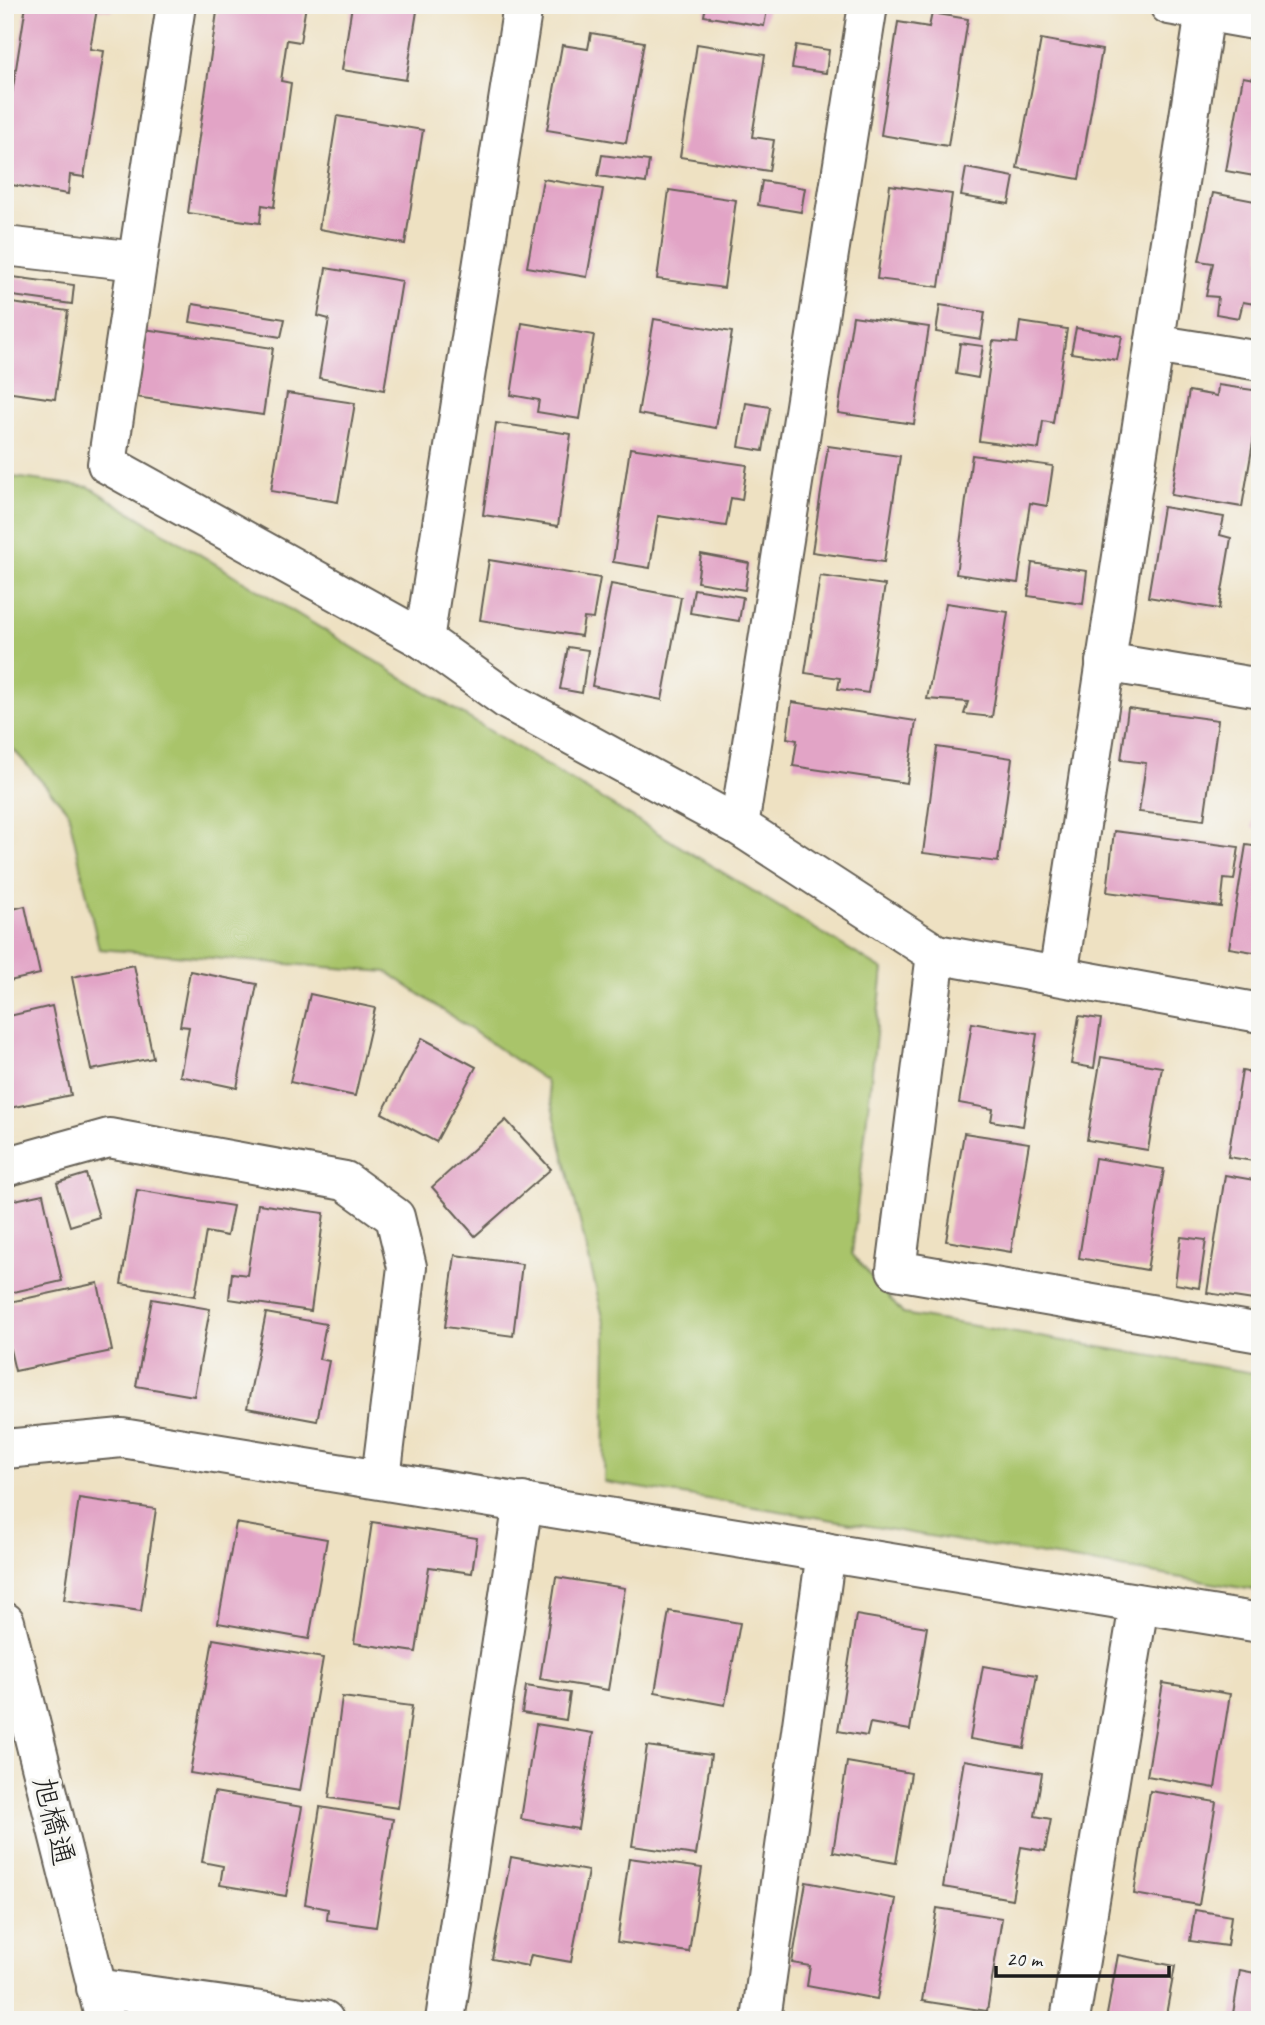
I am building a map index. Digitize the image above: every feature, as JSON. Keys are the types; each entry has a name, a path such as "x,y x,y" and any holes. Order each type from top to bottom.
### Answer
{"street":[{"path":"176,5 107,464 424,640 509,701 739,826 936,954 1260,1013"},
{"path":"424,640 523,5"},
{"path":"739,826 868,5"},
{"path":"1058,976 1154,344 1187,9 1260,21"},
{"path":"5,246 137,261"},
{"path":"1154,344 1260,361"},
{"path":"1105,662 1260,688"},
{"path":"936,954 896,1270 1260,1333"},
{"path":"5,1167 109,1138 345,1181 395,1217 407,1267 381,1478"},
{"path":"5,1449 122,1438 1260,1623"},
{"path":"445,2020 523,1502"},
{"path":"761,2020 826,1552"},
{"path":"1070,2020 1139,1605"},
{"name":"旭橋通","path":"5,1622 101,2004"},
{"path":"101,2004 324,2020"}],"green space":[{"path":"5,476 89,487 883,970 852,1254 903,1314 1260,1374 1260,1591 604,1482 606,1330 546,1081 387,972 99,949 68,811 5,740"}],"building":[{"path":"26,5 114,5 113,11 97,9 90,49 104,51 84,177 70,175 68,194 5,184 5,138"},
{"path":"218,5 306,5 300,42 287,40 281,81 291,83 274,207 262,205 260,223 188,213"},
{"path":"352,5 418,5 406,80 342,70"},
{"path":"706,5 768,5 764,26 704,16"},
{"path":"932,13 968,19 948,146 881,135 898,22 929,27"},
{"path":"591,33 644,42 626,143 547,130 562,45 588,49"},
{"path":"1041,39 1102,50 1079,179 1017,168"},
{"path":"697,44 765,55 752,137 774,140 769,171 680,157"},
{"path":"796,45 829,50 826,73 792,68"},
{"path":"1243,77 1260,80 1260,177 1226,171"},
{"path":"337,116 423,130 405,244 319,229"},
{"path":"602,155 649,161 646,183 598,176"},
{"path":"966,168 1014,177 1009,204 961,196"},
{"path":"543,179 603,189 587,277 527,267"},
{"path":"762,181 805,188 801,212 758,205"},
{"path":"890,185 952,194 939,287 877,279"},
{"path":"669,190 736,200 724,288 657,279"},
{"path":"1213,193 1260,202 1260,305 1243,302 1239,318 1216,314 1218,297 1206,296 1213,263 1199,261"},
{"path":"326,268 402,281 384,390 319,378 329,319 318,316"},
{"path":"5,276 74,285 72,304 5,295"},
{"path":"5,302 68,311 55,399 5,392"},
{"path":"193,304 285,319 281,337 190,322"},
{"path":"940,305 985,312 981,339 936,332"},
{"path":"853,316 929,327 914,424 838,413"},
{"path":"654,319 732,332 716,428 638,414"},
{"path":"1020,322 1067,329 1053,423 1043,421 1039,449 979,441 993,341 1017,343"},
{"path":"522,323 594,335 580,419 537,412 539,400 511,395"},
{"path":"1076,328 1122,336 1117,360 1071,353"},
{"path":"144,329 273,348 263,415 135,397"},
{"path":"960,343 983,346 978,378 956,374"},
{"path":"1218,385 1260,391 1260,438 1254,437 1242,507 1171,495 1189,391 1217,396"},
{"path":"287,393 355,403 338,502 271,491"},
{"path":"746,403 770,407 763,451 739,447"},
{"path":"496,423 571,434 558,526 483,515"},
{"path":"828,446 900,456 884,562 812,552"},
{"path":"630,448 747,465 742,500 731,498 726,526 658,516 650,568 613,562"},
{"path":"972,455 1053,466 1047,506 1030,503 1018,583 956,574"},
{"path":"1163,507 1224,517 1220,535 1231,538 1219,609 1148,597"},
{"path":"701,554 749,563 745,590 697,582"},
{"path":"489,560 600,578 593,619 584,618 581,636 480,620"},
{"path":"1032,563 1087,571 1083,604 1028,596"},
{"path":"820,576 885,585 868,693 838,689 840,678 805,673"},
{"path":"611,584 681,597 662,700 592,686"},
{"path":"694,589 743,597 739,621 690,613"},
{"path":"946,603 1008,612 992,717 964,714 968,702 927,699"},
{"path":"568,647 588,650 582,693 560,689"},
{"path":"792,702 916,721 907,783 793,766 797,740 787,738"},
{"path":"1128,708 1218,720 1204,820 1139,812 1146,763 1121,760"},
{"path":"937,747 1012,758 998,862 923,853"},
{"path":"1258,793 1260,794 1260,830 1252,828"},
{"path":"1114,831 1239,847 1234,880 1224,879 1221,907 1107,892"},
{"path":"1246,845 1260,847 1260,953 1229,948"},
{"path":"25,906 40,974 5,982 5,911"},
{"path":"134,965 153,1058 91,1070 72,977"},
{"path":"190,971 257,984 237,1088 180,1076 189,1027 180,1026"},
{"path":"310,994 375,1008 355,1096 290,1082"},
{"path":"52,1006 71,1095 5,1109 5,1017"},
{"path":"1079,1016 1101,1019 1094,1068 1071,1064"},
{"path":"972,1023 1037,1034 1023,1126 991,1121 993,1109 959,1103"},
{"path":"422,1038 476,1067 436,1142 382,1113"},
{"path":"1101,1057 1162,1067 1148,1150 1087,1140"},
{"path":"1242,1071 1260,1074 1260,1162 1228,1157"},
{"path":"506,1120 551,1169 475,1236 432,1187"},
{"path":"964,1133 1029,1143 1011,1252 946,1241"},
{"path":"1095,1158 1164,1169 1147,1270 1079,1258"},
{"path":"86,1174 99,1217 70,1226 57,1183"},
{"path":"1225,1175 1260,1181 1260,1301 1207,1293"},
{"path":"137,1190 233,1206 227,1236 206,1232 195,1296 121,1284"},
{"path":"43,1194 62,1281 5,1294 5,1202"},
{"path":"258,1204 324,1213 311,1311 229,1299 232,1273 247,1275"},
{"path":"1181,1237 1206,1240 1199,1288 1175,1284"},
{"path":"455,1255 522,1264 513,1336 445,1327"},
{"path":"98,1283 112,1351 15,1371 5,1328 5,1303"},
{"path":"152,1299 210,1309 194,1396 136,1386"},
{"path":"266,1313 326,1324 319,1359 329,1361 317,1421 247,1408"},
{"path":"79,1498 156,1509 141,1611 64,1600"},
{"path":"372,1522 477,1538 472,1573 429,1567 416,1652 354,1643"},
{"path":"236,1523 327,1539 309,1639 218,1623"},
{"path":"556,1577 625,1588 608,1690 540,1679"},
{"path":"669,1611 740,1623 725,1705 655,1692"},
{"path":"856,1615 927,1627 910,1730 870,1723 867,1736 838,1731"},
{"path":"213,1639 323,1658 300,1791 190,1773"},
{"path":"983,1666 1037,1675 1024,1748 970,1739"},
{"path":"1163,1683 1230,1694 1215,1788 1147,1776"},
{"path":"526,1686 570,1693 566,1720 522,1713"},
{"path":"342,1697 412,1706 398,1808 329,1798"},
{"path":"536,1724 593,1733 578,1829 521,1819"},
{"path":"647,1746 711,1755 696,1855 632,1846"},
{"path":"964,1760 1042,1773 1035,1816 1051,1819 1045,1851 1021,1847 1012,1899 943,1887"},
{"path":"847,1762 911,1773 896,1863 833,1852"},
{"path":"1150,1791 1216,1802 1199,1905 1134,1894"},
{"path":"214,1792 302,1807 286,1896 220,1885 223,1866 202,1862"},
{"path":"320,1807 393,1819 376,1927 327,1920 328,1909 305,1904"},
{"path":"511,1857 588,1871 571,1962 531,1955 528,1966 492,1959"},
{"path":"629,1858 702,1868 689,1952 617,1942"},
{"path":"806,1882 896,1899 877,1999 807,1986 810,1966 792,1963"},
{"path":"937,1908 1002,1918 987,2011 922,2001"},
{"path":"1195,1910 1231,1916 1227,1946 1190,1941"},
{"path":"1118,1955 1175,1966 1165,2020 1106,2020"},
{"path":"1240,1970 1260,1974 1260,2020 1232,2020"}]}
